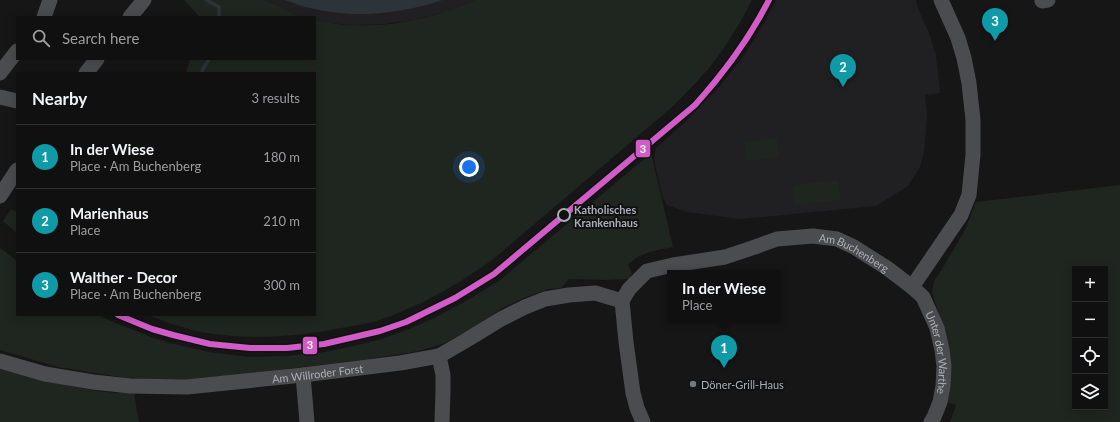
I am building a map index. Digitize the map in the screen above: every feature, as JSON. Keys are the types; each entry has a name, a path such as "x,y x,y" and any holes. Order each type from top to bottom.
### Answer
{"street":[{"path":"44,16 50,0"},
{"path":"131,16 144,0"},
{"path":"912,288 961,215 969,195 970,188 973,155 970,83 958,38 941,0"},
{"path":"0,73 16,52"},
{"path":"87,72 96,60"},
{"path":"0,97 16,101"},
{"path":"0,196 16,172"},
{"name":"Am Buchenberg","path":"622,301 629,289 647,271 725,257 777,239 813,236 837,239 854,247 887,268 912,288"},
{"name":"Unter der Warthe","path":"912,288 923,297 937,328 942,350 944,366 943,386 940,402 931,422"},
{"name":"Am Willroder Forst","path":"0,361 45,374 93,382 130,386 187,387 303,375 400,363 438,356 501,319 545,299 569,295 594,294 622,301"},
{"path":"622,301 632,393 643,422"},
{"path":"438,356 443,375 444,392 442,422"},
{"path":"303,375 307,422"}],"shaded area":[{"path":"184,0 265,0 302,16 199,16"},
{"path":"265,0 475,0 445,12 414,20 385,24 355,25 328,23 316,20 316,16 298,15"},
{"path":"285,0 442,0 404,10 364,14 323,11"},
{"path":"475,0 752,0 736,30 717,58 701,78 671,108 492,260 428,300 377,321 326,331 262,337 230,336 205,333 150,316 316,316 316,72 186,72 190,60 316,60 316,20 335,24 376,25 417,19 456,8"},
{"path":"776,0 916,0 936,55 940,93 925,95 927,117 924,151 920,167 908,186 876,206 740,219 687,212 667,205 663,198 655,165 654,158 656,148 683,124 720,86 745,54"},
{"path":"777,138 779,157 747,161 744,142"},
{"path":"651,153 673,247 653,251 637,257 628,265 632,273 629,279 569,279 561,288 549,289 526,297 502,308 470,330 445,343 419,351 362,360 194,380 133,379 58,367 0,350 0,248 16,260 16,316 100,316 170,343 209,352 249,357 287,356 325,352 382,339 432,319 499,281"},
{"path":"838,180 841,200 795,205 793,185"},
{"path":"1120,185 1120,422 950,422 956,405 947,402 951,361 945,333 932,293 934,281 965,230 976,202"},
{"path":"11,209 16,212 16,232 3,221"},
{"path":"0,366 83,389 117,393 134,393 139,422 0,422"}],"waterway":[{"path":"206,0 219,7 219,16"},
{"path":"202,72 208,60"}],"tram line":[{"name":"3","path":"120,316 152,329 173,335 210,344 250,348 287,348 324,344 380,331 406,322 455,298 494,274 695,105 716,81 735,55 769,0"}],"place":[{"name":"Walther - Decor","path":"995,41"},
{"name":"Marienhaus","path":"843,87"},
{"name":"Katholisches Krankenhaus","path":"564,215"},
{"name":"In der Wiese","path":"724,368"},
{"name":"Döner-Grill-Haus","path":"693,384"}]}
